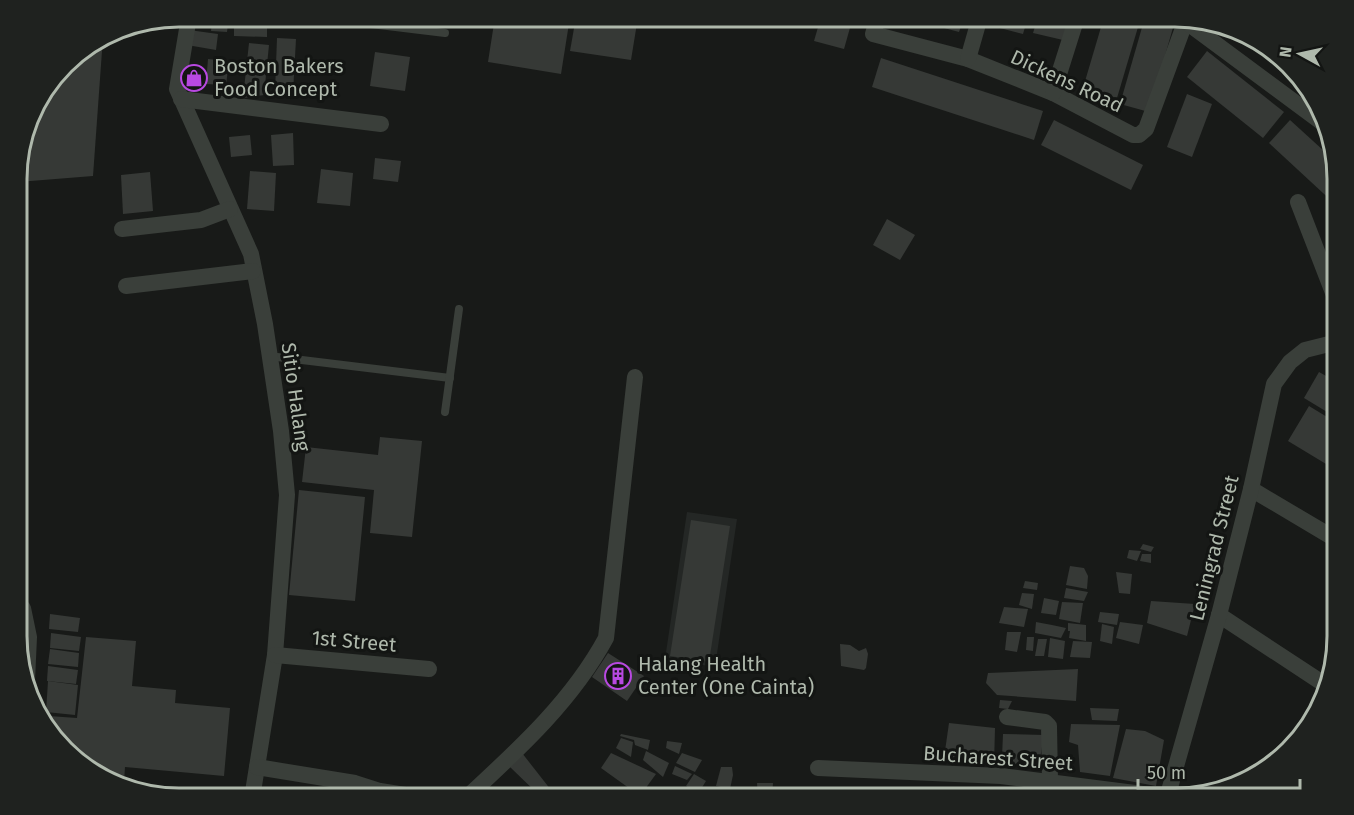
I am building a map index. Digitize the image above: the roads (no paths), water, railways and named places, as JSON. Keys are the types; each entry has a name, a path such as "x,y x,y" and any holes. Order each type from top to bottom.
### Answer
{"street":[{"name":"Sitio Halang","path":"187,27 177,89 251,254 265,324 281,431 287,495 275,655 254,788"},
{"name":"Dickens Road","path":"875,27 873,34 968,60 1053,93 1133,135 1140,135 1146,129 1183,27"},
{"path":"968,60 977,27"},
{"path":"1053,93 1074,27"},
{"path":"1197,28 1312,115"},
{"path":"181,99 381,124"},
{"path":"1298,202 1327,277"},
{"path":"122,229 201,220 230,209"},
{"path":"126,286 253,271"},
{"name":"Leningrad Street","path":"1173,788 1251,489 1274,384 1279,374 1305,350 1327,344"},
{"path":"477,788 514,753 565,699 586,672 606,638 635,377"},
{"path":"1251,489 1327,534"},
{"path":"1219,615 1320,681"},
{"path":"27,627 28,657"},
{"name":"1st Street","path":"275,655 429,669"},
{"path":"1006,717 1045,722 1049,726 1050,781"},
{"path":"257,767 373,788"},
{"name":"Bucharest Street","path":"818,768 1001,776 1099,788"}],"lane":[{"path":"398,27 445,33"},
{"path":"445,412 459,309"},
{"path":"268,356 450,378"}],"place":[{"name":"Boston Bakers Food Concept","path":"194,78"},
{"name":"Halang Health Center (One Cainta)","path":"618,676"}]}
